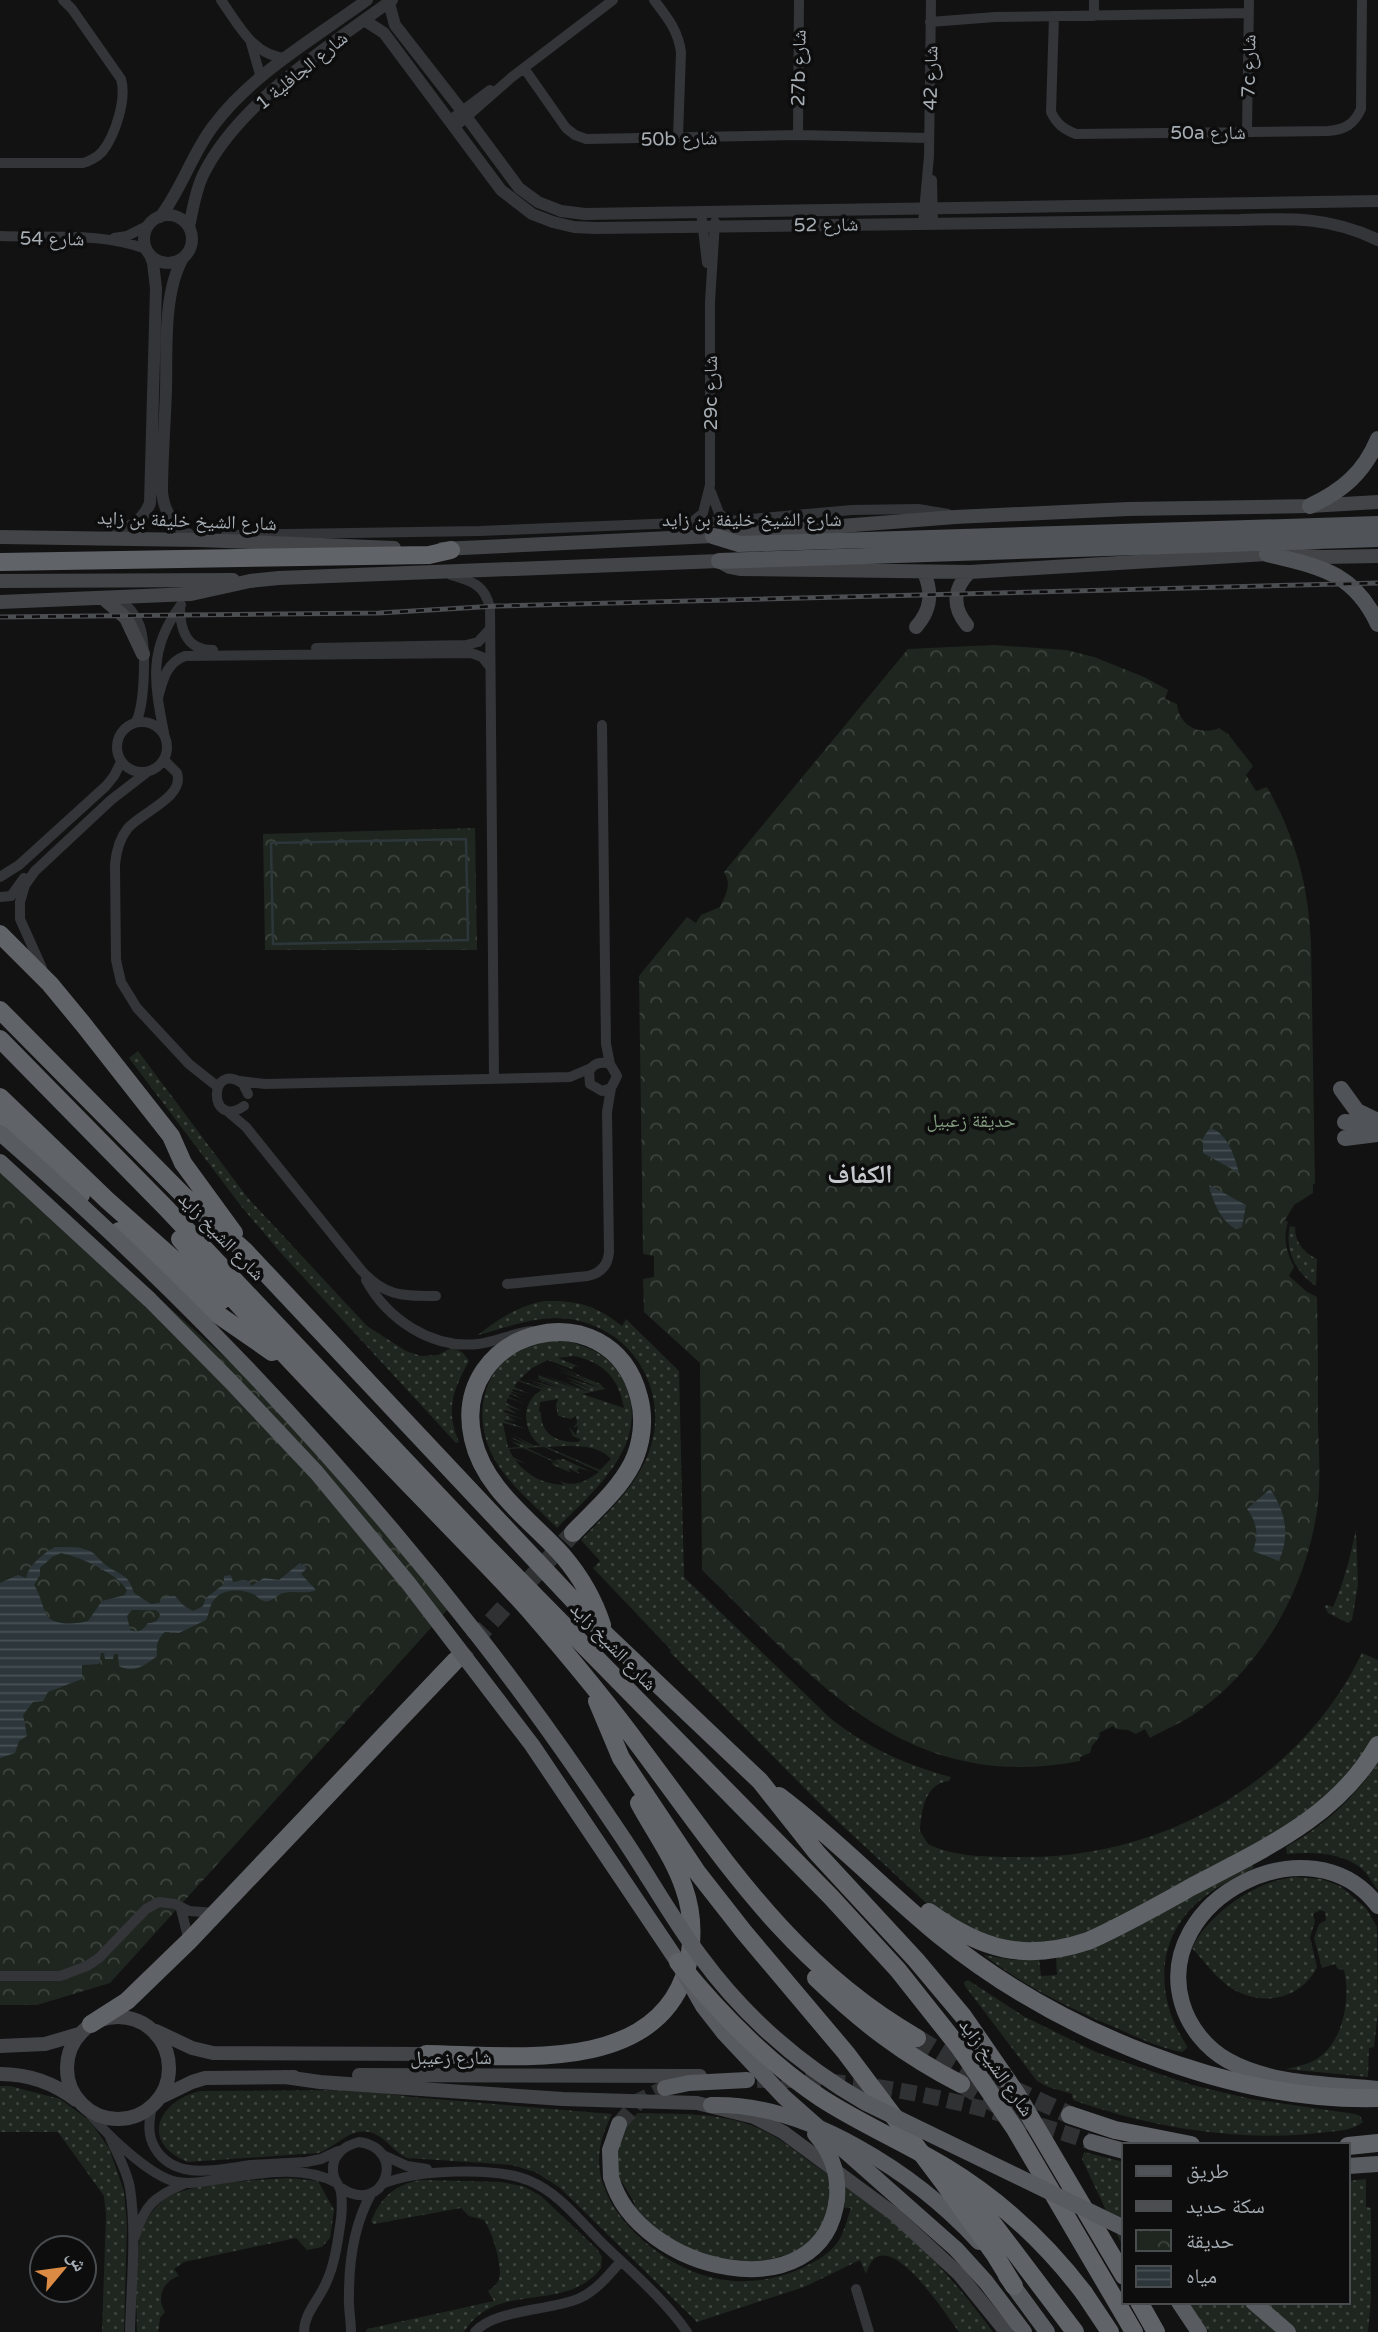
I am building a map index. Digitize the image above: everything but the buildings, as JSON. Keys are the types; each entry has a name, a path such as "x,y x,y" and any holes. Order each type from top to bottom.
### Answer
{"highway":[{"path":"0,562 429,555 451,550"},
{"path":"0,934 50,984 171,1136 183,1163 216,1206 245,1251"},
{"name":"شارع الشيخ زايد","path":"0,1010 184,1196 245,1251 606,1635 760,1781 817,1853 924,1969 984,2045 1031,2118 1122,2273"},
{"name":"شارع الشيخ زايد","path":"0,1038 166,1208 497,1557 831,1897 898,1970 930,2008 988,2087 1134,2332"},
{"path":"0,1054 159,1216 266,1336 500,1579 642,1748 728,1867 779,1928 852,1994 917,2038"},
{"path":"0,1097 158,1247 266,1336"},
{"path":"0,1117 159,1268 219,1316 296,1367"},
{"path":"0,1133 167,1286 261,1383 365,1497 520,1692 603,1808 694,1947 754,2019 801,2060 849,2094 1122,2227"},
{"path":"0,1162 107,1259 276,1428 348,1509 433,1614 532,1745 678,1962 713,2020 784,2097 827,2150 837,2187 836,2206 830,2224 813,2247 797,2258 765,2268 715,2266 684,2256 660,2242 633,2219 616,2194 611,2177 610,2150 619,2124"},
{"path":"573,1533 617,1486 629,1469 641,1437 642,1415 634,1382 615,1354 586,1335 557,1331 537,1334 517,1342 490,1362 473,1393 470,1404 471,1429 477,1452 488,1475 502,1494 574,1570 592,1601 606,1635"},
{"path":"85,2029 127,2001 189,1941 455,1661"},
{"path":"426,2054 558,2054 602,2048 643,2029 661,2014 677,1994 691,1949 692,1925 688,1901 675,1867 634,1793 593,1688"},
{"path":"882,1884 959,1933 991,1947 1026,1951 1076,1945 1111,1930 1301,1827 1342,1793 1378,1745"},
{"path":"621,1758 712,1893 846,2053 943,2182 1014,2286"},
{"path":"760,1781 809,1819 911,1911 968,1957 1032,2000 1102,2036 1176,2063 1253,2085 1314,2095 1378,2098"},
{"path":"1378,1906 1358,1885 1331,1871 1301,1866 1265,1873 1216,1901 1199,1917 1186,1938 1178,1973 1180,1996 1188,2018 1200,2037 1226,2059 1246,2068 1284,2078 1378,2089"},
{"path":"779,1928 807,1969 854,2014 906,2054 961,2084"},
{"path":"678,1962 723,2014 778,2066 846,2113 928,2157 982,2191 1038,2239 1084,2294 1110,2332"},
{"path":"846,2053 957,2176 1075,2332"},
{"path":"665,2088 689,2083 747,2080"},
{"path":"784,2097 956,2249 1024,2332"},
{"path":"711,2105 748,2107 835,2136 874,2157 921,2188 951,2213 982,2246 1047,2332"},
{"path":"1070,2115 1115,2130 1181,2143"},
{"path":"1091,2142 1122,2150"},
{"path":"1350,2146 1378,2143"},
{"path":"1350,2166 1378,2164"},
{"path":"1140,2304 1156,2332"},
{"path":"1180,2304 1199,2332"},
{"path":"1255,2304 1288,2332"}],"main road":[{"path":"1310,506 1335,493 1356,477 1378,439"},
{"path":"713,536 955,517 1378,502"},
{"name":"شارع الشيخ خليفة بن زايد","path":"0,581 259,580 434,570 719,561 876,547 1378,524"},
{"path":"132,540 154,534 189,535"},
{"name":"شارع الشيخ خليفة بن زايد","path":"0,537 199,540 451,550 713,536 739,544 876,547 1378,538"},
{"path":"719,561 740,569 923,573 1267,554 1378,556"},
{"path":"1267,554 1321,568 1341,577 1358,593 1378,624"},
{"path":"967,625 960,617 955,598 962,579 970,572"},
{"path":"916,626 923,619 930,601 928,582 923,573"},
{"name":"شارع الشيخ خليفة بن زايد","path":"0,602 191,594 259,580"},
{"path":"111,599 126,618 143,654"},
{"path":"1341,1089 1357,1111 1378,1123"},
{"path":"1378,1123 1345,1130 1378,1134"},
{"path":"0,2046 45,2044 106,2018 121,2017 136,2020 150,2028 167,2054 169,2069 166,2084 156,2102 140,2114 126,2119 105,2117 47,2082 27,2076 0,2074"},
{"name":"شارع زعيبل","path":"150,2028 192,2048 213,2053 426,2054"},
{"path":"84,2106 73,2092 67,2077 69,2054 85,2029"},
{"name":"شارع زعيبل","path":"156,2102 192,2082 205,2078 338,2075 701,2076 747,2080"},
{"path":"285,2077 489,2094 711,2105 754,2117 773,2126 871,2196 944,2259 978,2295 1006,2332"}],"street":[{"path":"0,163 83,163 93,159 102,152 108,142 121,109 124,89 121,79 63,0"},
{"path":"221,0 249,39 263,52 286,58"},
{"name":"شارع الجافلية 1","path":"160,217 214,124 242,93 367,0"},
{"path":"452,123 613,0"},
{"path":"654,0 674,26 679,38 681,52 678,138"},
{"name":"27b شارع","path":"798,135 799,0"},
{"name":"شارع 42","path":"928,216 931,0"},
{"path":"1094,0 1094,16"},
{"name":"7c شارع","path":"1247,131 1249,0"},
{"name":"50a شارع","path":"1054,16 1051,111 1056,122 1076,134 1328,131 1350,126 1361,109 1362,0"},
{"name":"شارع الجافلية 1","path":"189,227 197,189 205,172 251,109 309,61 390,1"},
{"name":"شارع 52","path":"390,1 395,25 519,188 538,202 561,211 586,214 715,212 1240,220 1289,218 1326,222 1378,240"},
{"path":"930,18 1248,13"},
{"name":"شارع 52","path":"364,20 384,33 501,190 532,214 574,227 709,226 1378,201"},
{"path":"249,39 261,78"},
{"name":"50b شارع","path":"524,68 566,128 575,135 597,139 929,135"},
{"name":"شارع 52","path":"1350,203 1363,208 1378,208"},
{"name":"29c شارع","path":"701,212 709,226"},
{"name":"29c شارع","path":"692,522 704,513 710,485 709,226 715,212"},
{"path":"104,539 142,518 150,503 156,288 153,263 144,241 149,225 160,217 176,216 189,227 192,243 174,281 169,325 162,492 165,509 174,523 189,535 480,531 728,521 852,510 918,509 942,512 955,517"},
{"name":"شارع 54","path":"103,239 127,236 149,225"},
{"name":"شارع 54","path":"0,236 103,239 125,242 148,252"},
{"path":"148,252 166,263 183,258"},
{"name":"29c شارع","path":"710,485 719,513 728,521"},
{"path":"434,570 475,583 483,589 488,598 491,625 494,1079"},
{"path":"0,897 11,896 23,880 121,791 160,766 164,760 167,743 158,698 158,646 165,627 191,594"},
{"path":"180,606 184,636 195,646 205,650 466,645 483,638 491,625"},
{"path":"158,698 171,664 191,655 471,653 482,657 491,667"},
{"path":"136,722 143,702 143,654"},
{"path":"146,773 132,771 121,762 117,742 121,732 136,722 148,722 164,734"},
{"path":"507,1284 595,1275 606,1265 609,1252 607,1112 611,1088 617,1076 610,1064 606,1044 602,725"},
{"path":"164,760 177,773 178,787 131,825 117,850 116,960 121,982 137,1008 195,1071 218,1087"},
{"path":"2,878 106,786 121,762"},
{"path":"35,870 21,894 20,919 50,984"},
{"path":"606,1044 589,1076 607,1112"},
{"path":"436,1296 400,1296 374,1284 246,1128 217,1101 215,1094 218,1087 226,1080 265,1084 570,1077 594,1066 610,1064"},
{"path":"570,1077 594,1087 611,1088"},
{"path":"240,1081 248,1094 244,1106 246,1128"},
{"path":"248,1094 265,1084"},
{"path":"227,1111 238,1110 244,1106"},
{"path":"361,1270 378,1298 396,1317 419,1333 442,1341 477,1344 525,1332 557,1331"},
{"path":"0,1976 60,1976 74,1972 99,1958 152,1905 167,1901 181,1909 217,1913"},
{"path":"181,1909 189,1941"},
{"path":"156,2102 149,2131 153,2144 159,2155 181,2169 206,2171 306,2162 328,2156 350,2144 368,2143 383,2155 407,2166 445,2172"},
{"path":"84,2106 108,2134 160,2176 173,2182 299,2172 315,2174 339,2185 350,2194 371,2194"},
{"path":"108,2134 124,2168 129,2187 132,2247 130,2332"},
{"path":"304,2332 307,2316 331,2270 342,2215 339,2185 333,2165 342,2149"},
{"path":"382,2184 387,2169 383,2155"},
{"path":"351,2332 349,2274 358,2228 371,2194 382,2184 408,2176 445,2172 500,2173 529,2180 542,2187 621,2261 687,2332"},
{"path":"132,2247 140,2221 153,2201 186,2183"},
{"path":"475,2332 489,2320 580,2298 599,2286 621,2261"},
{"path":"331,2270 349,2274"},
{"path":"856,2289 869,2332"}],"green space":[{"name":"حديقة زعبيل","path":"994,645 1066,650 1094,657 1168,690 1165,699 1177,704 1182,718 1192,727 1205,731 1219,728 1228,734 1253,766 1246,775 1256,791 1267,787 1286,825 1299,862 1307,901 1311,943 1315,1184 1313,1193 1294,1205 1285,1220 1288,1222 1286,1244 1294,1267 1289,1276 1317,1297 1319,1490 1311,1541 1302,1570 1276,1626 1259,1651 1239,1675 1193,1715 1150,1738 1145,1729 1136,1734 1113,1726 1099,1733 1100,1736 1090,1753 1080,1757 1080,1761 1018,1767 963,1761 913,1744 867,1719 784,1651 702,1570 700,1363 644,1312 643,1279 654,1277 654,1256 643,1254 639,976 687,917 696,923 701,915 720,907 728,885 724,872 908,649"},
{"path":"475,828 477,950 265,950 263,834"},
{"path":"138,1051 247,1197 367,1326 406,1351 421,1356 438,1355 453,1347 463,1353 469,1361 455,1391 452,1410 452,1420 459,1442 456,1443 241,1206 129,1058"},
{"path":"0,1155 341,1462 448,1609 110,1983 37,2005 0,2005"},
{"path":"1290,1226 1295,1227 1301,1247 1317,1259 1316,1286 1303,1275 1293,1260 1289,1244"},
{"path":"544,1301 586,1305 622,1326 626,1319 679,1371 684,1577 830,1718 887,1754 951,1777 949,1781 934,1787 926,1799 920,1831 928,1844 949,1852 984,1856 1071,1854 1123,1845 1173,1828 1220,1805 1263,1775 1302,1740 1335,1699 1362,1653 1378,1660 1378,1736 1365,1757 1307,1817 1089,1935 1020,1947 950,1921 925,1902 833,1817 670,1652 593,1568 600,1561 581,1540 618,1501 641,1469 654,1432 655,1407 649,1384 639,1363 624,1345 605,1331 582,1322 546,1318 478,1335 509,1314"},
{"path":"565,1340 602,1356 621,1376 631,1408 631,1428 614,1465 587,1499 557,1528 516,1487 495,1460 483,1426 483,1409 485,1392 502,1363 533,1344","holes":["574,1356 601,1367 614,1380 624,1408 582,1394 605,1389 600,1384 554,1365 589,1381 558,1370 600,1388 565,1377 594,1390 569,1381 589,1392 541,1374 585,1392 538,1375 539,1379 574,1392 533,1378 561,1389 529,1380 558,1391 533,1383 548,1390 519,1380 532,1368 548,1360 572,1369 575,1366 580,1367 558,1358","518,1381 548,1392 541,1390 536,1394 529,1403 526,1416 529,1430 540,1445 535,1446 510,1434 532,1446 510,1437 526,1446 511,1441 520,1447 508,1448 503,1423 527,1429 503,1420 515,1421 504,1416 516,1420 504,1414 522,1419 504,1412 505,1410 517,1414 506,1406 522,1411 506,1403 508,1398 523,1403 509,1397 510,1394 526,1400 511,1393 526,1396 512,1391 513,1389 530,1394 514,1387","558,1399 558,1416 571,1419 576,1416 577,1423 573,1428 578,1426 576,1435 569,1427 573,1436 581,1440 570,1442 551,1436 541,1420 540,1402","544,1447 599,1472 575,1484 560,1481 564,1485 549,1483 525,1471 515,1460 526,1464 513,1457 509,1449 523,1448 561,1465 552,1462 553,1465 572,1473 567,1468 581,1474 577,1471 579,1468 592,1472 563,1459 554,1460 560,1464 527,1448","547,1447 583,1447 601,1451 611,1459 600,1470"]},
{"path":"1356,1530 1358,1585 1352,1620 1348,1623 1328,1613 1325,1607 1333,1607 1337,1598"},
{"path":"1378,1763 1378,1890 1361,1868 1344,1859 1316,1853 1287,1854 1286,1847 1337,1811"},
{"path":"1251,1862 1254,1868 1218,1887 1198,1902 1173,1934 1164,1971 1165,1991 1169,2010 1187,2046 1182,2052 1143,2040 1067,2006 1033,1988 984,1955 1013,1960 1039,1958 1041,1976 1057,1975 1056,1956"},
{"path":"1296,1877 1321,1879 1340,1886 1366,1908 1377,1927 1378,2011 1374,2047 1369,2048 1368,2077 1286,2069 1310,2062 1323,2054 1338,2034 1342,2021 1346,1995 1344,1970 1338,1969 1335,1964 1322,1968 1314,1938 1319,1924 1326,1920 1325,1912 1320,1910 1313,1914 1315,1922 1310,1937 1317,1967 1301,1987 1279,1997 1255,1997 1231,1988 1192,1948 1210,1923 1236,1900 1266,1884"},
{"path":"968,1980 1025,2017 1096,2052 1192,2085 1251,2099 1355,2114 1360,2116 1363,2122 1332,2132 1263,2136 1231,2134 1166,2125 1073,2100 1072,2094 1037,2081 965,1986 964,1982"},
{"path":"0,2086 10,2086 60,2099 89,2120 109,2148 124,2191 127,2224 124,2332 102,2332 106,2215 104,2196 58,2132 0,2132"},
{"path":"364,2090 411,2097 612,2114 601,2142 599,2160 602,2182 611,2202 625,2222 662,2255 683,2267 704,2276 735,2281 778,2277 799,2270 820,2258 831,2250 839,2239 851,2208 834,2207 829,2220 800,2251 760,2262 714,2259 662,2236 636,2213 634,2202 622,2182 615,2177 613,2161 626,2121 633,2120 637,2113 714,2116 758,2128 781,2141 883,2213 949,2277 993,2332 959,2332 914,2274 886,2256 874,2259 866,2274 860,2260 804,2287 697,2322 559,2187 535,2172 512,2165 407,2158 380,2137 366,2132 352,2134 318,2153 188,2162 173,2154 163,2144 159,2134 165,2113 185,2096 200,2091"},
{"path":"1084,2152 1122,2162 1122,2245 1082,2159"},
{"path":"289,2178 318,2181 334,2210 330,2238 322,2247 307,2250 296,2238 184,2262 174,2269 179,2276 165,2286 161,2296 165,2312 160,2318 158,2332 137,2332 137,2252 145,2224 157,2206 170,2196 196,2188"},
{"path":"1366,2179 1366,2207 1371,2208 1371,2299 1368,2332 1209,2332 1189,2304 1350,2304 1350,2181"},
{"path":"421,2180 502,2182 525,2187 541,2196 597,2249 602,2257 601,2268 586,2282 569,2290 494,2306 478,2316 464,2332 366,2332 367,2329 494,2301 488,2291 495,2286 500,2273 493,2240 484,2220 469,2216 461,2208 374,2224 371,2222 384,2199 403,2185"}],"water":[{"path":"1210,1128 1226,1140 1239,1173 1203,1153 1203,1138"},
{"path":"1209,1185 1246,1205 1242,1227 1236,1229 1221,1216"},
{"path":"1270,1489 1280,1506 1285,1524 1279,1561 1253,1551 1256,1529 1247,1509"},
{"path":"55,1547 90,1551 127,1579 134,1593 151,1604 159,1603 164,1597 175,1596 193,1611 203,1606 206,1598 224,1584 224,1576 231,1575 233,1582 249,1581 251,1586 264,1578 279,1580 300,1563 307,1568 301,1574 316,1590 284,1593 267,1601 243,1591 230,1591 219,1595 214,1599 206,1620 179,1633 165,1632 158,1643 157,1656 139,1667 124,1668 119,1666 118,1654 114,1654 113,1659 105,1659 104,1653 101,1653 99,1664 82,1665 82,1679 48,1692 43,1701 33,1702 23,1715 27,1736 19,1741 15,1753 0,1758 0,1583 18,1575 26,1578 33,1564","holes":["61,1553 107,1572 127,1590 125,1595 102,1601 88,1621 67,1624 52,1620 46,1615 34,1585 40,1575 40,1568","132,1610 156,1610 160,1614 156,1621 148,1623 140,1631 135,1631 130,1630 127,1616"]}],"waterway":[{"path":"466,839 468,940 273,944 271,843 466,839"}],"tunnel":[{"path":"455,1661 573,1533"},
{"path":"917,2038 968,2069 1070,2115"},
{"path":"757,2080 801,2080 886,2088 967,2105 1091,2142"},
{"path":"961,2084 1020,2118"},
{"path":"619,2124 639,2101 665,2088"}],"railway":[{"path":"0,617 379,613 497,606 1378,583"}],"district":[{"name":"الكفاف","path":"860,1174"}]}
